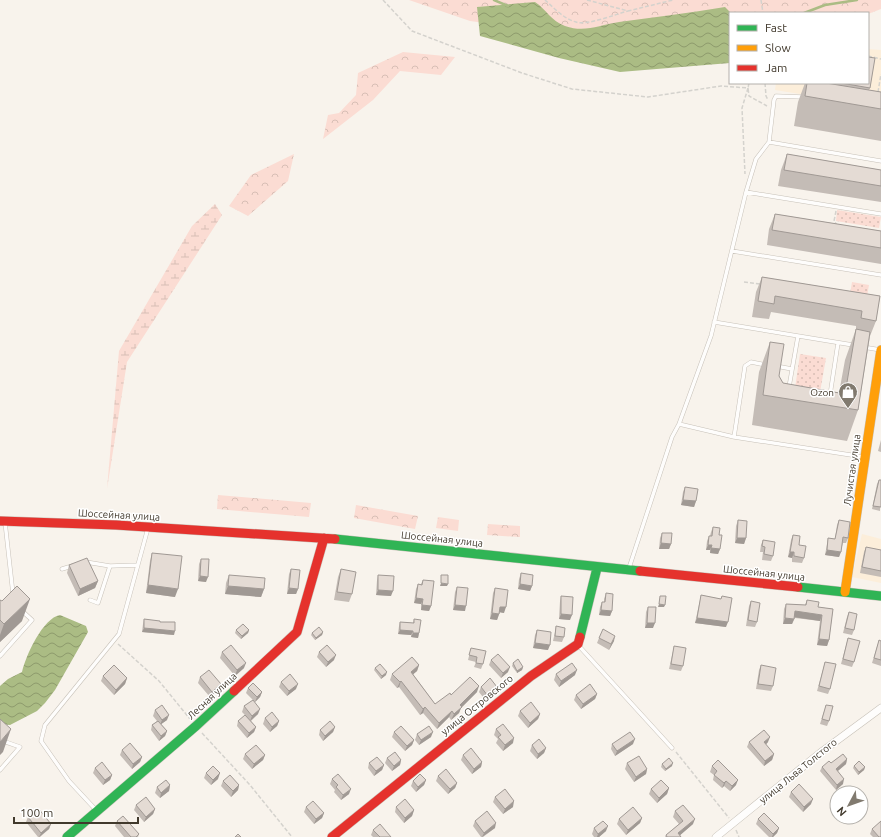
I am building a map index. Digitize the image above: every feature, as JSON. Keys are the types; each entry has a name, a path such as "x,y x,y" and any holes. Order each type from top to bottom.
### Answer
{"street":[{"name":"Лучистая улица","path":"845,592 881,350"},
{"name":"Шоссейная улица","path":"2,521 324,538 597,568 881,596"},
{"name":"Лесная улица","path":"67,837 98,812 196,726 297,632 304,612 324,538"},
{"path":"578,644 597,568"},
{"name":"улица Островского","path":"332,837 531,676 578,644"},
{"name":"улица Льва Толстого","path":"716,837 820,753 881,708"}],"lane":[{"path":"628,571 672,437 679,424 714,322 746,192 756,159 769,142 776,96 806,97"},
{"path":"769,142 881,161"},
{"path":"746,192 881,214"},
{"path":"732,251 881,275"},
{"path":"714,322 881,350"},
{"path":"789,389 798,336"},
{"path":"828,402 838,342"},
{"path":"734,437 745,366 748,363 792,369"},
{"path":"679,424 734,437 865,457"},
{"path":"2,521 14,597"},
{"path":"98,812 69,781 41,741 45,725 119,634 149,528"},
{"path":"62,569 85,562 110,566 138,565"},
{"path":"90,600 98,603 110,566"},
{"path":"0,656 32,620 15,605"},
{"path":"578,644 672,748"},
{"path":"0,740 20,747 0,770"}],"path":[{"path":"383,0 412,31 522,73 572,89 648,97 722,86 748,88"},
{"path":"545,0 566,18 577,23 592,21 673,0"},
{"path":"587,0 628,11"},
{"path":"761,0 763,12"},
{"path":"869,56 881,59"},
{"path":"878,94 881,74"},
{"path":"745,177 742,108 750,84"},
{"path":"765,84 766,96 773,108"},
{"path":"748,88 749,96 773,108"},
{"path":"836,207 834,221 838,226"},
{"path":"744,282 766,285"},
{"path":"119,634 118,644 159,681 196,726 250,785 292,837"},
{"path":"672,748 733,824 739,837"}],"shaded area":[{"path":"869,49 881,50 881,107 775,90 776,84 869,84"},
{"path":"862,534 881,539 881,583 852,577"}],"green space":[{"path":"409,0 881,0 881,9 869,14 869,12 729,12 729,14 677,50 470,21"},
{"path":"403,52 455,57 441,75 400,71 373,100 323,139 328,115 339,113 356,95 358,73"},
{"path":"294,154 288,181 248,216 229,206 251,175"},
{"path":"215,204 222,215 127,362 107,489 119,351 192,226"},
{"path":"837,210 881,217 879,228 836,221"},
{"path":"852,282 869,285 867,296 850,294"},
{"path":"800,354 826,358 820,392 795,388"},
{"path":"218,495 311,503 309,517 217,509"},
{"path":"356,505 418,516 415,529 354,518"},
{"path":"438,517 459,520 458,531 436,528"},
{"path":"488,524 520,526 520,537 487,535"}],"water":[{"path":"535,2 560,24 572,28 586,29 619,22 725,7 730,12 729,63 620,72 559,58 480,36 477,7"},
{"path":"60,615 86,626 88,632 55,690 45,703 37,711 10,725 0,724 0,686 8,679 22,672 27,656 36,638 47,623"}],"building":[{"path":"869,57 875,58 870,88 847,84 869,84"},
{"path":"807,84 832,84 881,92 881,109 805,96"},
{"path":"787,154 881,170 881,186 784,170"},
{"path":"775,214 881,231 881,248 772,230"},
{"path":"762,277 880,296 876,321 861,318 862,311 775,296 774,304 758,301"},
{"path":"856,329 870,332 858,410 763,395 770,342 784,344 779,376 783,383 845,394"},
{"path":"879,480 881,480 881,507 873,506"},
{"path":"685,487 698,489 696,501 683,500"},
{"path":"738,520 747,521 746,538 737,538"},
{"path":"839,520 850,522 848,538 843,537 841,552 827,550 828,538 835,539"},
{"path":"713,527 720,528 719,535 722,535 720,549 711,548 712,545 708,545 709,536 712,536"},
{"path":"662,533 672,533 671,544 661,543"},
{"path":"793,535 800,536 799,545 806,546 804,558 794,556 794,552 790,552"},
{"path":"763,540 775,542 773,556 764,554 765,547 762,546"},
{"path":"866,547 881,550 881,571 862,567"},
{"path":"152,553 182,556 178,589 148,585"},
{"path":"87,558 98,581 80,589 69,565"},
{"path":"201,559 209,559 208,577 200,576"},
{"path":"291,569 300,570 298,589 289,588"},
{"path":"341,569 356,572 352,594 337,592"},
{"path":"521,573 533,575 532,586 520,584"},
{"path":"229,575 265,578 264,589 228,586"},
{"path":"378,575 394,576 393,591 378,590"},
{"path":"441,575 448,575 448,584 441,583"},
{"path":"423,580 434,581 431,606 422,605 423,599 416,598 418,584 422,585"},
{"path":"17,586 30,599 4,624 0,620 0,600 2,601"},
{"path":"457,587 468,588 466,606 455,605"},
{"path":"495,588 508,590 506,607 500,607 499,614 492,613"},
{"path":"606,593 613,594 612,611 601,610 602,602 605,602"},
{"path":"701,595 721,599 722,596 732,598 728,622 697,618"},
{"path":"561,596 573,597 572,615 561,614"},
{"path":"660,596 666,596 665,605 659,604"},
{"path":"807,600 819,602 818,607 833,609 829,640 819,639 822,615 795,611 794,619 785,618 786,604 806,605"},
{"path":"751,601 760,603 757,622 748,620"},
{"path":"648,607 656,607 655,623 647,623"},
{"path":"849,612 857,614 854,630 845,628"},
{"path":"144,619 160,622 175,622 175,631 144,628"},
{"path":"414,619 421,620 419,633 400,630 400,622 414,623"},
{"path":"243,624 249,630 242,636 236,630"},
{"path":"556,626 565,628 564,637 555,636"},
{"path":"319,627 323,632 316,638 312,633"},
{"path":"603,629 615,636 611,644 599,638"},
{"path":"537,630 551,632 550,645 535,643"},
{"path":"848,638 860,641 854,662 843,659"},
{"path":"879,640 881,641 881,660 874,658"},
{"path":"231,645 246,663 237,670 222,652"},
{"path":"327,645 336,655 328,662 319,652"},
{"path":"674,646 686,648 683,666 671,664"},
{"path":"471,648 486,651 483,664 476,663 477,657 469,655"},
{"path":"498,654 510,667 503,673 491,660"},
{"path":"412,657 419,665 411,672 435,704 450,693 451,695 470,677 479,686 460,705 462,707 454,714 452,711 439,723 425,707 423,709 401,681 400,682 392,674"},
{"path":"518,659 523,667 517,671 513,663"},
{"path":"825,662 836,664 830,689 819,686"},
{"path":"572,663 577,670 561,681 556,674"},
{"path":"380,664 387,672 382,676 375,668"},
{"path":"114,665 127,678 116,690 103,676"},
{"path":"761,665 776,668 773,686 758,684"},
{"path":"209,670 221,684 212,692 200,677"},
{"path":"290,674 298,684 289,691 281,682"},
{"path":"490,678 497,687 488,696 481,687"},
{"path":"253,683 262,692 257,697 248,688"},
{"path":"590,684 597,694 583,704 576,695"},
{"path":"253,700 260,709 252,716 244,706"},
{"path":"531,702 540,714 530,723 520,711"},
{"path":"162,705 169,715 162,720 155,710"},
{"path":"826,705 833,706 829,721 822,719"},
{"path":"272,712 279,721 272,727 265,718"},
{"path":"245,715 256,727 249,733 238,721"},
{"path":"0,719 11,729 0,742"},
{"path":"158,721 167,731 161,736 152,725"},
{"path":"330,721 335,727 325,736 320,730"},
{"path":"503,724 514,738 505,745 498,737 501,735 496,729"},
{"path":"401,726 414,740 407,746 394,732"},
{"path":"429,726 433,732 421,740 417,734"},
{"path":"764,730 770,737 764,742 774,754 765,761 749,742"},
{"path":"630,732 635,739 617,751 612,744"},
{"path":"539,739 546,748 538,754 532,745"},
{"path":"130,743 142,757 133,764 122,750"},
{"path":"256,745 265,755 254,764 245,754"},
{"path":"471,748 482,762 474,769 463,755"},
{"path":"395,752 401,760 394,766 387,758"},
{"path":"843,754 847,759 836,769 844,779 837,785 822,767 829,761 831,763"},
{"path":"639,756 647,769 636,777 627,763"},
{"path":"377,757 384,765 376,771 369,763"},
{"path":"669,758 673,763 666,769 662,764"},
{"path":"718,760 738,780 732,786 726,781 724,783 714,775 717,771 712,766"},
{"path":"859,761 865,767 859,772 854,766"},
{"path":"102,762 112,775 105,780 95,768"},
{"path":"213,766 220,773 213,780 206,773"},
{"path":"446,769 457,783 450,789 438,776"},
{"path":"338,774 351,789 343,795 336,787 338,785 332,779"},
{"path":"420,774 426,780 418,787 413,781"},
{"path":"230,775 239,785 233,791 223,781"},
{"path":"166,780 170,785 161,793 157,787"},
{"path":"661,780 669,788 659,798 651,789"},
{"path":"799,784 813,799 804,807 791,792"},
{"path":"505,789 514,801 505,809 495,797"},
{"path":"146,797 155,809 146,817 136,805"},
{"path":"405,799 414,810 405,818 396,807"},
{"path":"313,801 324,813 316,819 306,807"},
{"path":"683,805 695,819 678,833 681,837 667,837 666,835 683,821 675,811"},
{"path":"633,807 642,818 628,830 619,819"},
{"path":"38,808 51,824 41,833 28,817"},
{"path":"487,811 496,823 484,833 475,821"},
{"path":"764,813 779,828 773,834 758,819"},
{"path":"123,816 139,834 136,837 131,837 117,821"},
{"path":"603,821 608,826 598,834 594,828"},
{"path":"881,821 881,837 879,837 872,829"},
{"path":"380,824 391,837 380,837 373,830"}],"waterway":[{"path":"494,0 508,6"},
{"path":"807,12 825,5 857,0"}],"traffic: fast":[{"path":"335,539 640,571"},
{"path":"580,637 597,568"},
{"path":"798,587 881,596"},
{"path":"67,837 196,726 234,691"}],"traffic: slow":[{"path":"845,592 881,350"}],"traffic: jam":[{"path":"0,521 116,525 335,539"},
{"path":"234,691 297,632 324,538"},
{"path":"640,571 798,587"},
{"path":"332,837 531,676 578,644 580,637"}],"place":[{"name":"Ozon","path":"848,409"}]}
